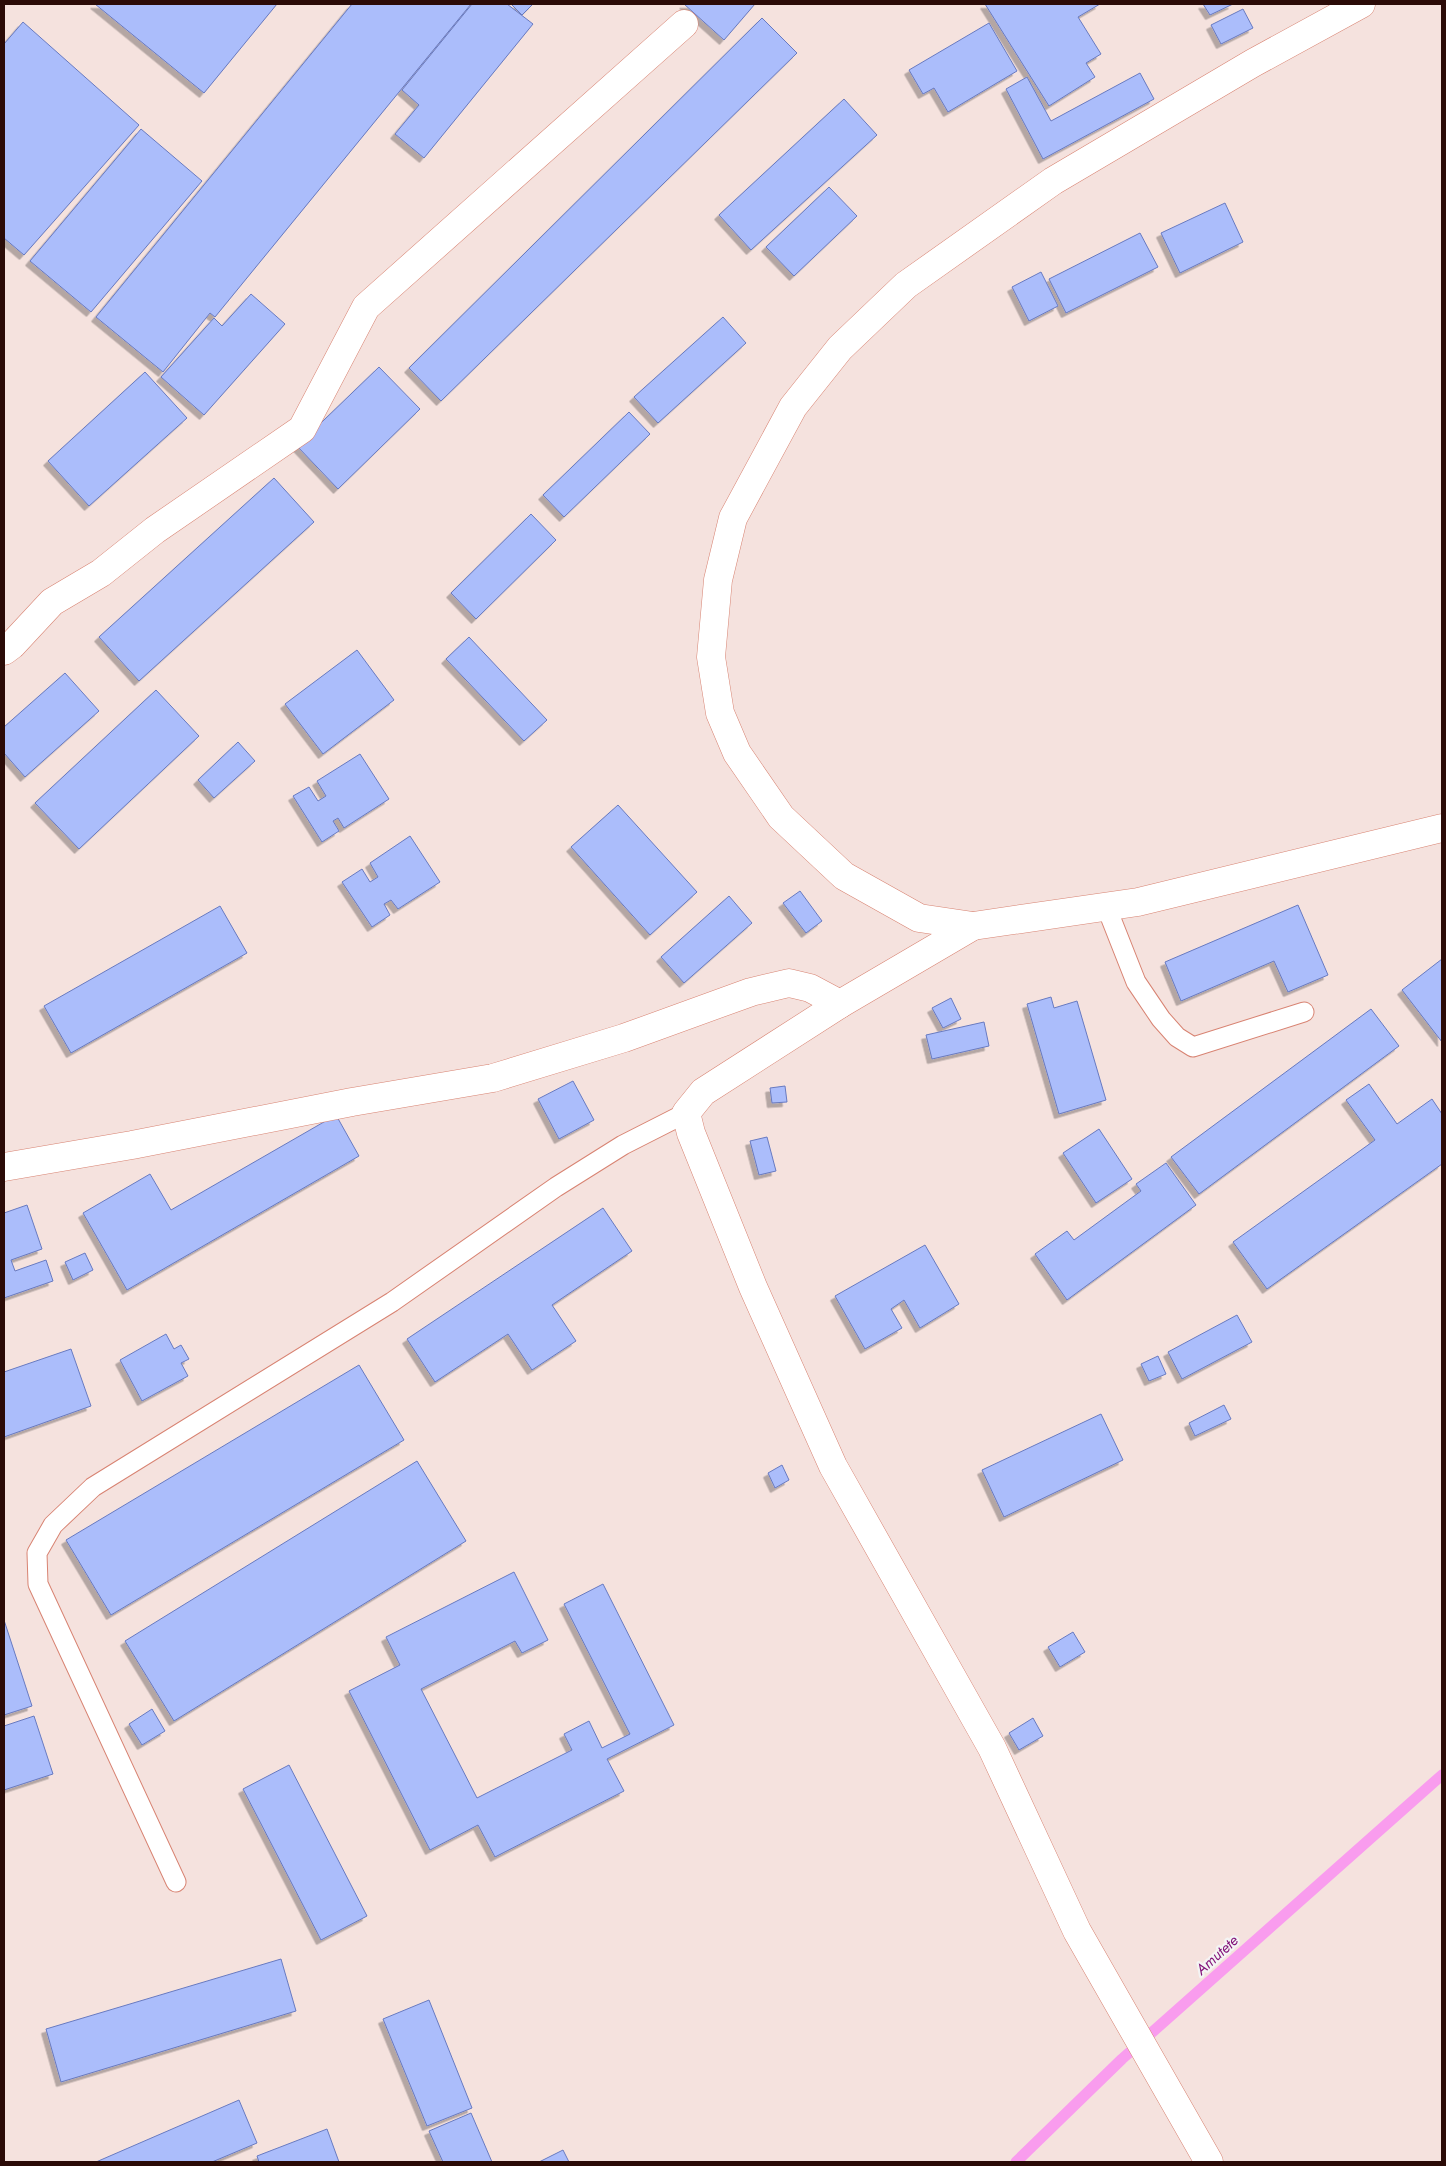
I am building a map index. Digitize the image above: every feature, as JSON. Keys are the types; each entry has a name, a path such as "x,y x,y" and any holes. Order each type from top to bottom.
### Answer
{"street":[{"path":"1361,4 1253,63 1053,180 906,285 840,348 793,407 733,518 718,580 711,657 720,714 737,753 780,817 844,876 919,918 973,926 1138,902 1442,828"},
{"path":"4,651 12,645 52,602 101,574 155,530 302,429 366,307 684,24"},
{"path":"973,926 840,1004 703,1092 686,1113 691,1133 753,1287 833,1466 992,1748 1077,1931 1209,2162"},
{"path":"4,1167 132,1145 352,1102 493,1078 624,1038 751,992 789,983 810,988 840,1004"}],"lane":[{"path":"1106,906 1136,982 1161,1019 1177,1037 1193,1047 1304,1012"},
{"path":"176,1882 38,1584 37,1553 53,1525 93,1486 392,1302 556,1187 623,1145 686,1113"}],"building":[{"path":"95,4 277,4 204,93"},
{"path":"352,4 471,4 215,317 210,313 163,372 96,317"},
{"path":"472,4 507,4 533,24 424,158 395,134 419,105 402,90"},
{"path":"511,4 533,4 522,15"},
{"path":"684,4 755,4 724,40"},
{"path":"985,4 1100,4 1078,17 1101,54 1086,63 1095,77 1049,106"},
{"path":"1203,4 1233,4 1210,15"},
{"path":"1243,9 1253,28 1221,44 1211,25"},
{"path":"762,18 797,53 441,401 409,368"},
{"path":"23,22 139,125 24,255 4,238 4,44"},
{"path":"989,23 1017,71 948,112 934,88 923,94 909,70"},
{"path":"1140,73 1154,99 1043,159 1006,89 1027,77 1051,121"},
{"path":"844,99 877,135 751,250 719,215"},
{"path":"141,129 202,181 91,312 30,261"},
{"path":"829,187 857,216 794,276 766,247"},
{"path":"1225,203 1243,242 1180,273 1161,233"},
{"path":"1140,233 1158,267 1066,313 1049,279"},
{"path":"1041,272 1058,306 1029,321 1012,287"},
{"path":"251,294 285,324 204,415 161,377 214,318 222,326"},
{"path":"723,317 746,343 658,423 634,397"},
{"path":"379,367 420,409 338,489 297,446"},
{"path":"145,372 187,418 89,506 48,461"},
{"path":"629,412 650,434 564,517 543,495"},
{"path":"274,478 314,522 139,681 99,637"},
{"path":"531,514 556,540 476,619 451,593"},
{"path":"469,637 547,720 524,741 446,659"},
{"path":"357,650 394,700 323,754 285,704"},
{"path":"65,673 99,711 25,777 4,753 4,727"},
{"path":"156,690 199,736 79,849 35,803"},
{"path":"238,742 255,761 214,798 198,780"},
{"path":"360,754 389,799 344,828 338,818 333,821 339,831 322,842 293,796 309,787 318,801 326,796 317,781"},
{"path":"618,805 697,892 650,935 571,847"},
{"path":"410,836 440,882 398,909 391,900 384,904 390,915 372,927 342,882 362,869 370,882 378,877 370,863"},
{"path":"800,891 822,921 806,933 783,903"},
{"path":"729,896 752,923 684,983 661,957"},
{"path":"1298,905 1328,975 1288,992 1274,961 1181,1001 1165,962"},
{"path":"220,906 247,953 71,1053 44,1006"},
{"path":"1442,959 1442,1042 1402,990"},
{"path":"1051,997 1054,1008 1077,1001 1106,1100 1059,1114 1027,1004"},
{"path":"951,998 961,1019 943,1028 932,1008"},
{"path":"1371,1009 1399,1046 1199,1194 1171,1157"},
{"path":"984,1022 989,1046 932,1059 926,1035"},
{"path":"573,1081 594,1120 559,1139 538,1099"},
{"path":"1369,1084 1397,1124 1432,1099 1442,1114 1442,1164 1267,1289 1233,1242 1375,1140 1346,1100"},
{"path":"785,1086 787,1102 772,1103 770,1088"},
{"path":"336,1115 359,1156 127,1290 83,1213 150,1174 171,1210"},
{"path":"1099,1129 1132,1179 1096,1203 1063,1153"},
{"path":"767,1137 776,1171 759,1175 750,1141"},
{"path":"1166,1163 1196,1205 1067,1300 1035,1254 1067,1231 1074,1240 1141,1191 1136,1184"},
{"path":"27,1205 42,1249 11,1260 15,1271 46,1260 53,1281 4,1298 4,1213"},
{"path":"603,1208 632,1251 552,1305 576,1341 532,1370 508,1334 435,1382 407,1339"},
{"path":"925,1245 959,1304 920,1328 904,1300 891,1309 902,1328 865,1349 835,1296"},
{"path":"85,1253 93,1270 73,1280 65,1262"},
{"path":"1237,1315 1252,1342 1182,1379 1168,1352"},
{"path":"166,1334 174,1349 181,1345 189,1359 181,1363 188,1376 142,1401 120,1360"},
{"path":"71,1349 91,1406 4,1437 4,1372"},
{"path":"1158,1356 1166,1374 1149,1381 1141,1364"},
{"path":"359,1365 404,1440 111,1615 66,1540"},
{"path":"1224,1405 1231,1419 1195,1436 1189,1423"},
{"path":"1101,1414 1123,1460 1004,1517 982,1470"},
{"path":"417,1461 466,1541 174,1721 125,1641"},
{"path":"782,1465 789,1480 775,1488 768,1473"},
{"path":"514,1572 548,1640 522,1653 515,1641 421,1689 477,1798 572,1750 564,1734 589,1721 602,1748 630,1734 564,1604 603,1584 674,1725 607,1759 624,1791 495,1857 478,1825 430,1850 349,1691 400,1665 386,1637"},
{"path":"4,1620 32,1706 4,1715"},
{"path":"1073,1632 1085,1652 1060,1667 1048,1647"},
{"path":"152,1709 165,1731 142,1745 129,1724"},
{"path":"34,1716 53,1774 4,1790 4,1726"},
{"path":"1033,1718 1043,1736 1019,1750 1009,1733"},
{"path":"289,1765 367,1916 321,1940 243,1789"},
{"path":"281,1959 296,2011 61,2082 46,2029"},
{"path":"429,2000 472,2108 427,2126 383,2019"},
{"path":"239,2100 257,2143 212,2162 96,2162"},
{"path":"471,2113 492,2162 443,2162 429,2131"},
{"path":"327,2129 339,2162 259,2162 257,2156"},
{"path":"563,2150 569,2162 539,2162"}],"waterway":[{"name":"Amutete","path":"1016,2162 1122,2059 1442,1775"}]}
